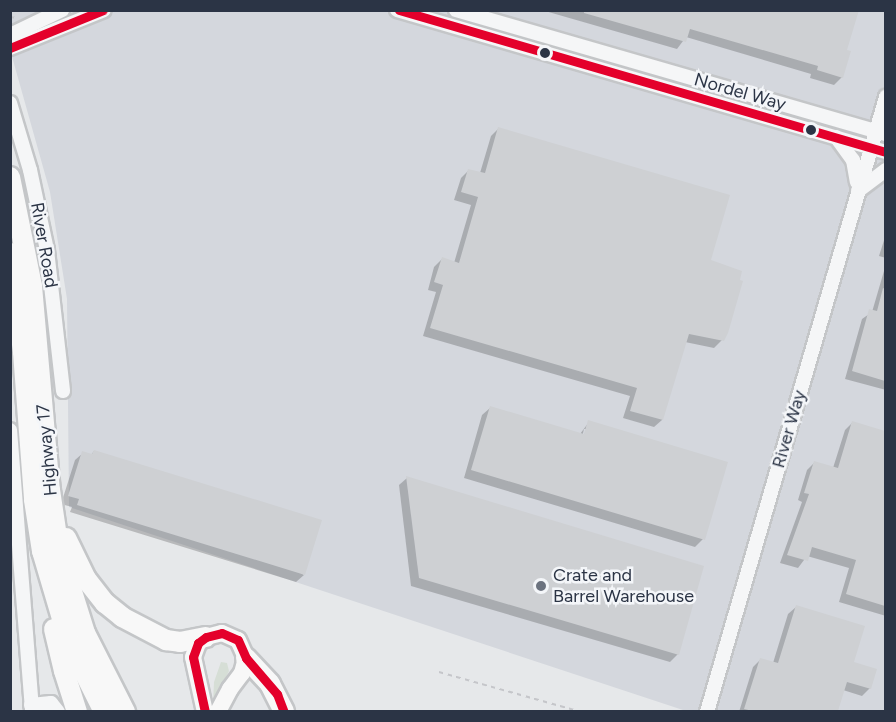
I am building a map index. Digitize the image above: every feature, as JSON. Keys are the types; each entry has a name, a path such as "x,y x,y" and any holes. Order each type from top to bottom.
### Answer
{"highway":[{"name":"Highway 17","path":"10,177 32,286 50,490 59,550 75,608 96,660 125,711"},
{"name":"Highway 17","path":"10,253 23,352 34,500 46,570 69,642 104,711"},
{"path":"50,490 69,546 86,579 105,603 138,628 166,640 180,642 206,636"},
{"path":"46,570 58,648 77,711"},
{"path":"246,658 270,684 284,711"}],"main road":[{"path":"205,711 204,696 192,661 196,647 206,636 222,633 231,636 242,646 246,658 243,673 230,689 218,711"}],"street":[{"path":"10,35 62,10"},
{"path":"10,48 104,10"},
{"name":"Nordel Way","path":"397,10 885,152"},
{"name":"Nordel Way","path":"456,10 492,16 880,133"},
{"path":"483,34 492,16"},
{"path":"10,24 38,21"},
{"name":"River Way","path":"707,711 870,147 880,133 885,97"},
{"name":"River Road","path":"10,103 30,170 46,250 63,391"},
{"path":"836,136 845,146 856,169 858,191"},
{"path":"858,191 885,170"},
{"path":"10,430 31,708 51,703 58,711"}],"path":[{"path":"439,672 581,711"}],"shaded area":[{"path":"11,10 885,11 885,711 686,711 69,507 67,299 50,192 11,53"},
{"path":"221,662 227,663 229,671 213,704 214,682"}],"building":[{"path":"584,10 859,10 847,50 851,51 843,78 817,70 818,66 690,29 686,42 584,13"},
{"path":"498,127 730,195 711,260 742,271 740,280 743,281 728,333 724,341 689,334 663,420 630,411 637,388 430,328 443,285 434,282 442,257 459,263 478,197 461,192 468,169 485,173"},
{"path":"883,288 885,289 885,381 852,371 869,309 877,311"},
{"path":"490,406 584,434 588,420 728,462 705,540 471,470"},
{"path":"852,421 885,431 885,606 846,594 856,560 812,547 808,561 787,555 809,494 804,493 814,461 838,468"},
{"path":"94,450 322,520 305,575 77,505 79,499 68,496 82,451 92,454"},
{"path":"406,476 704,566 679,655 419,578"},
{"path":"796,605 865,626 854,662 877,669 871,689 847,682 838,711 753,711 744,709 760,658 778,663"}],"transit line":[{"path":"10,48 103,10"},
{"path":"399,10 886,152"},
{"path":"205,712 193,657 198,643 206,637 222,633 238,640 246,658 277,694 284,712"}],"place":[{"name":"Crate and Barrel Warehouse","path":"541,586"}]}
